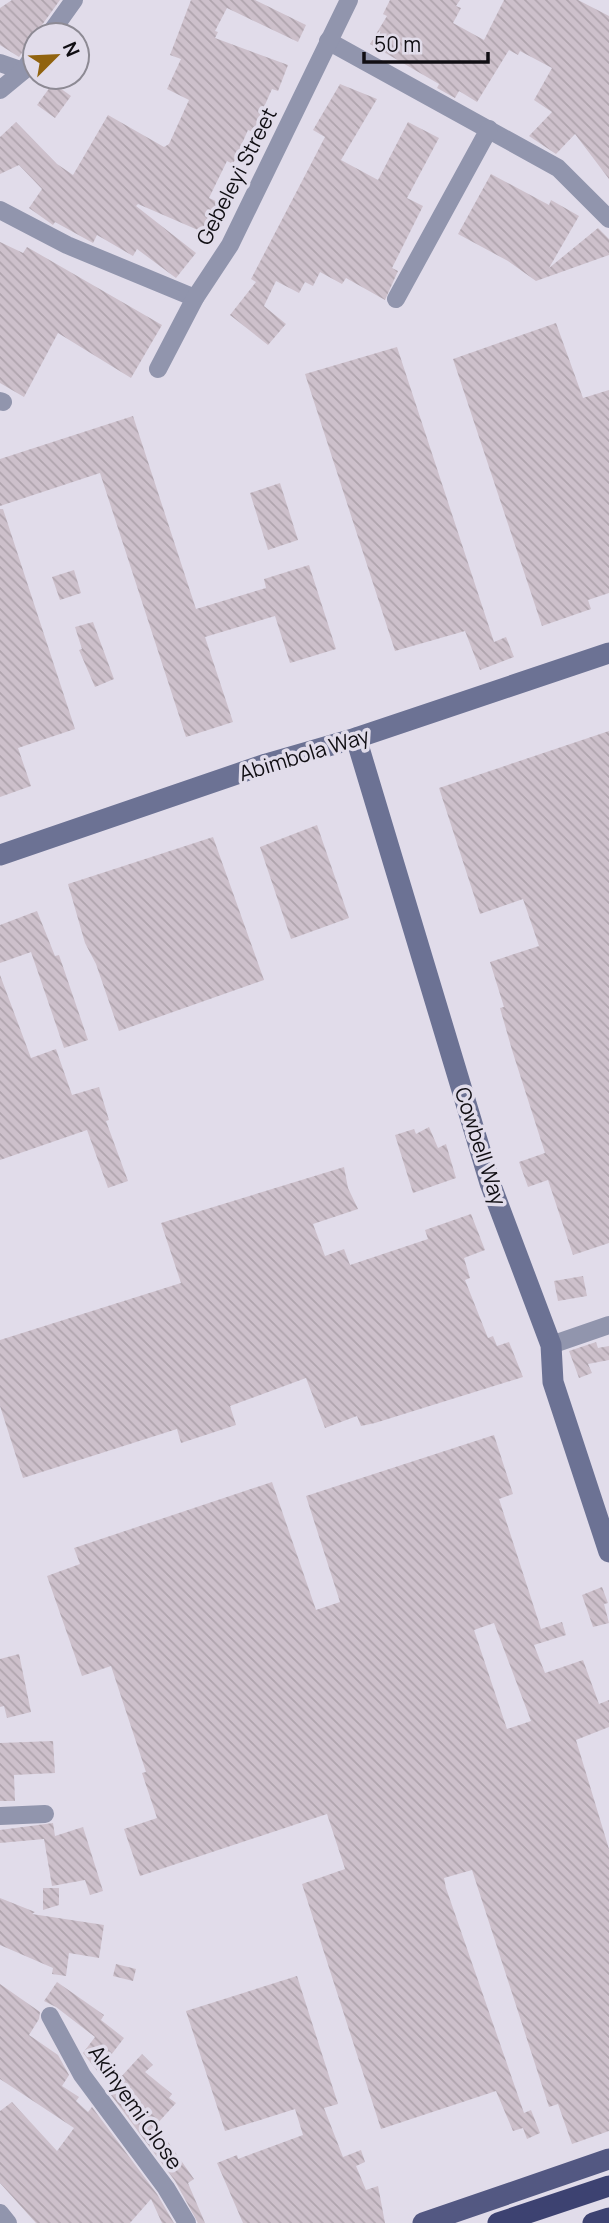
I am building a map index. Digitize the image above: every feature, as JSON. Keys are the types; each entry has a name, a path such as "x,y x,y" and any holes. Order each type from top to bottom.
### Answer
{"highway":[{"path":"498,2223 609,2186"},
{"path":"593,2223 609,2218"}],"main road":[{"path":"423,2223 609,2159"}],"street":[{"path":"59,21 74,0"},
{"name":"Gebeleyi Street","path":"158,369 195,298 230,245 349,0"},
{"path":"328,41 558,168 609,219"},
{"path":"0,63 21,70"},
{"path":"0,90 21,73"},
{"path":"396,299 489,129"},
{"path":"0,210 67,245 195,298"},
{"name":"Abimbola Way","path":"0,855 267,764 356,738 609,653"},
{"name":"Cowbell Way","path":"356,738 490,1183 551,1345 553,1382 609,1552"},
{"path":"551,1345 609,1325"},
{"path":"0,1816 45,1814"},
{"name":"Akinyemi Close","path":"50,2017 82,2075 166,2188 187,2223"},
{"path":"0,2213 8,2223"}],"building":[{"path":"12,0 60,0 45,21 21,21 19,57 0,45 0,8"},
{"path":"191,0 255,0 306,25 298,42 227,8 215,31 218,32 215,38 288,65 278,91 272,89 253,132 248,130 233,164 227,161 209,198 227,206 214,237 138,204 136,206 196,253 176,278 137,249 133,256 97,235 93,243 55,222 53,225 29,208 42,189 19,165 0,174 0,137 16,122 57,164 73,175 108,115 164,147 169,144 189,100 167,89 181,59 170,55"},
{"path":"390,0 460,0 456,6 461,8 453,23 484,40 504,0 578,0 609,16 609,179 575,134 556,154 529,136 552,112 534,100 552,68 520,51 518,55 509,50 477,102 459,91 455,98 437,88 439,84 370,44 387,16 383,14"},
{"path":"340,84 377,99 341,160 378,180 408,122 439,138 407,198 423,206 392,268 398,271 385,300 346,278 342,284 320,272 313,286 305,282 299,293 276,281 264,306 286,324 268,345 230,315 256,282 251,279 325,137 313,130"},
{"path":"47,91 64,91 71,96 55,118 37,105"},
{"path":"491,174 549,205 551,200 579,216 549,268 598,228 609,239 609,255 536,281 508,261 458,234"},
{"path":"0,242 23,253 27,247 162,325 131,378 58,333 24,397 0,383"},
{"path":"556,323 583,398 609,390 609,593 588,600 591,609 542,626 453,359"},
{"path":"397,347 494,642 506,637 514,657 480,670 465,631 395,651 305,374"},
{"path":"133,416 196,609 266,588 264,579 309,565 336,649 290,663 275,616 205,637 233,722 186,737 100,473 0,506 0,459"},
{"path":"280,483 298,540 268,550 250,493"},
{"path":"0,509 3,509 75,729 18,748 31,786 0,797"},
{"path":"74,570 81,593 60,600 52,577"},
{"path":"93,622 114,679 95,687 79,650 82,649 75,627"},
{"path":"609,731 609,1243 573,1255 548,1180 528,1187 519,1162 545,1153 512,1050 500,1008 504,1007 490,962 539,946 523,899 480,914 439,788"},
{"path":"317,825 349,918 291,939 260,847"},
{"path":"213,837 264,980 119,1031 96,964 85,943 68,884"},
{"path":"37,911 55,956 59,955 88,1040 64,1048 31,952 0,963 0,925"},
{"path":"0,975 31,1058 56,1049 72,1095 99,1087 109,1120 106,1121 128,1181 108,1188 87,1130 0,1160"},
{"path":"429,1127 438,1148 446,1144 456,1178 413,1193 395,1135 414,1129 416,1134"},
{"path":"344,1167 348,1188 358,1209 313,1224 325,1256 344,1249 350,1265 428,1239 425,1230 471,1214 485,1250 464,1258 470,1278 465,1280 488,1338 493,1336 497,1346 509,1342 523,1377 375,1423 361,1426 357,1416 325,1428 306,1378 230,1406 236,1425 181,1443 177,1429 23,1478 0,1406 0,1340 181,1283 161,1223"},
{"path":"583,1276 587,1296 558,1301 554,1281"},
{"path":"596,1342 598,1348 609,1346 609,1360 588,1364 592,1373 579,1378 569,1351"},
{"path":"494,1435 513,1494 499,1499 541,1629 562,1622 566,1635 534,1645 545,1673 583,1660 599,1704 609,1700 609,1727 576,1740 609,1849 609,2131 572,2144 558,2104 549,2107 472,1870 444,1878 446,1888 524,2113 531,2110 540,2133 527,2139 523,2128 513,2131 496,2091 381,2129 302,1884 345,1869 327,1814 140,1876 124,1829 157,1818 142,1773 146,1772 111,1666 82,1676 47,1576 80,1564 74,1548 272,1482 316,1610 340,1602 306,1496","holes":["494,1623 531,1721 507,1729 474,1630"]},
{"path":"602,1587 608,1603 604,1604 609,1623 593,1627 582,1595"},
{"path":"19,1654 31,1712 7,1718 4,1706 0,1707 0,1659"},
{"path":"53,1741 55,1773 14,1775 15,1801 0,1801 0,1743"},
{"path":"53,1823 55,1836 83,1827 103,1891 90,1895 85,1880 52,1886 44,1839 0,1843 0,1830"},
{"path":"43,1888 59,1888 59,1905 43,1910"},
{"path":"0,1898 35,1912 32,1914 104,1925 99,1958 69,1953 66,1976 52,1974 53,1968 0,1945"},
{"path":"116,1964 136,1969 133,1981 113,1976"},
{"path":"297,1976 338,2104 324,2108 343,2157 361,2150 365,2162 356,2166 366,2190 378,2186 385,2223 243,2223 217,2163 237,2155 238,2159 303,2135 295,2109 225,2131 186,2011"},
{"path":"57,1982 104,2015 101,2020 124,2038 98,2072 83,2053 95,2037 44,2001"},
{"path":"0,1984 40,2012 39,2019 29,2035 58,2055 69,2075 62,2086 79,2097 76,2101 88,2112 92,2107 157,2194 174,2223 162,2223 151,2199 130,2223 36,2223 0,2183 0,2111 12,2102 57,2151 74,2128 0,2079"},
{"path":"142,2054 153,2065 145,2072 172,2094 169,2098 176,2103 156,2125 194,2179 188,2183 205,2223 198,2223 175,2181 108,2091"}]}
